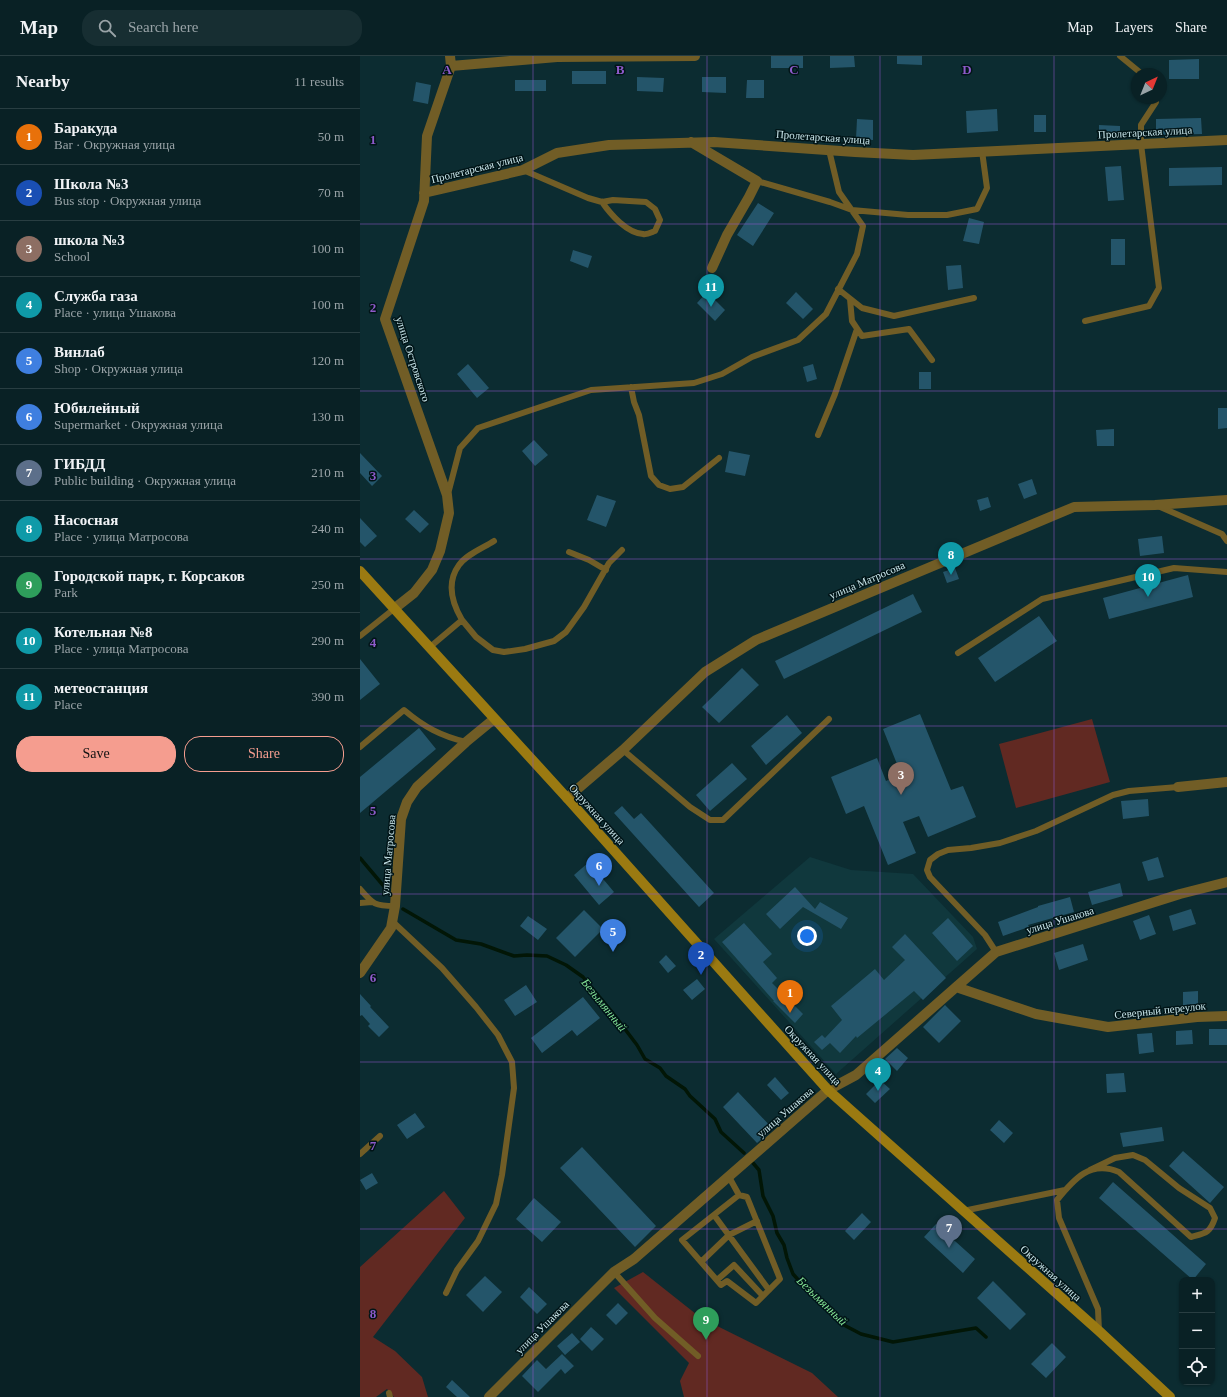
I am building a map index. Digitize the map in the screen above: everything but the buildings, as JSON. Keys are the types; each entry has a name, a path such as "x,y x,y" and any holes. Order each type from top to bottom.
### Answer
{"main road":[{"name":"Окружная улица","path":"360,571 430,646 828,1090 1099,1331 1170,1397"}],"street":[{"path":"451,61 557,57 695,56"},
{"name":"улица Островского","path":"395,608 414,593 432,570 440,551 449,513 447,495 385,319 424,201 427,136 451,61"},
{"name":"Пролетарская улица","path":"424,194 523,170 556,153 609,145 714,142 913,155 1227,140"},
{"path":"691,142 757,180 727,235 712,268"},
{"name":"улица Матросова","path":"567,798 623,750 705,672 756,640 1074,507 1155,505 1227,500"},
{"name":"улица Матросова","path":"360,973 391,928 395,906 401,819 407,802 418,788 466,742 494,719"},
{"path":"1178,787 1227,782"},
{"name":"улица Ушакова","path":"489,1397 614,1272 634,1259 828,1090 856,1076 996,952 1180,894 1227,882"},
{"name":"Северный переулок","path":"956,987 1036,1014 1108,1027 1197,1017 1227,1016"}],"lane":[{"path":"1120,56 1135,68"},
{"path":"1085,321 1149,306 1159,288 1141,144 1141,124 1155,104"},
{"path":"447,495 460,448 478,428 591,390 694,383 722,374 752,357 798,340 826,314 857,254 864,226 839,192 829,150"},
{"path":"757,180 852,210 908,215 947,215 977,209 987,188 982,151"},
{"path":"523,170 588,198 602,202 613,200 646,202 655,209 660,220 655,230 645,235 632,231 609,212 602,202"},
{"path":"838,289 862,308 894,316 974,298"},
{"path":"850,298 852,321 862,336 909,329 932,360"},
{"path":"818,435 835,394 857,329"},
{"path":"631,387 634,402 639,415 651,476 659,485 670,489 683,487 719,458"},
{"path":"1155,505 1222,534 1227,541"},
{"path":"494,541 470,555 459,565 451,585 452,600 462,620 476,637 493,650 504,652 525,649 554,641 566,632 584,607 609,563 622,550"},
{"path":"569,552 589,560 606,570"},
{"path":"958,653 1042,599 1174,568 1227,572"},
{"path":"360,636 395,608"},
{"path":"430,646 462,620"},
{"path":"360,747 404,710 419,723 446,737 466,742"},
{"path":"623,750 690,807 710,820 723,820 829,719"},
{"path":"996,952 985,935 930,877 927,870 930,860 938,854 948,850 1000,843 1036,831 1113,795 1129,791 1178,787"},
{"path":"360,889 372,902 380,906 395,906"},
{"path":"360,903 372,902"},
{"path":"392,921 442,968 476,1007 498,1035 512,1062 514,1088 502,1175 496,1204 478,1241 457,1270 446,1293"},
{"path":"360,1154 380,1136"},
{"path":"1090,1170 1108,1168 1119,1172 1192,1237 1206,1233 1212,1227 1215,1218 1210,1208 1179,1188 1145,1160 1134,1155 1115,1158 1090,1170 1073,1180 1057,1200 1059,1218 1098,1310 1099,1331"},
{"path":"729,1177 739,1195 747,1197 780,1279 756,1303 727,1281 721,1285 682,1240 739,1195"},
{"path":"963,1211 1065,1190"},
{"path":"714,1215 769,1290"},
{"path":"701,1262 729,1235 757,1222"},
{"path":"717,1280 734,1265 763,1296"},
{"path":"614,1272 655,1318 698,1356"}],"shaded area":[{"path":"1092,719 1110,782 1016,808 999,744"},
{"path":"810,857 851,870 913,874 973,937 977,949 836,1074 714,939"},
{"path":"444,1191 465,1218 373,1337 395,1351 422,1377 428,1397 394,1397 387,1389 376,1397 360,1397 360,1267"},
{"path":"643,1272 701,1318 812,1373 838,1397 684,1397 680,1381 689,1363 614,1288"}],"waterway":[{"name":"Безымянный","path":"360,858 387,890"},
{"name":"Безымянный","path":"403,909 456,940 481,944 514,956 547,956 566,965 583,977 637,1045 645,1059 660,1068 666,1076 685,1089 690,1096 715,1119 721,1132 744,1153"},
{"name":"Безымянный","path":"753,1163 759,1170 763,1196 773,1216 777,1233 784,1245 793,1274 842,1324 861,1334 893,1342 976,1328 986,1337"}],"place":[{"name":"метеостанция","path":"711,307"},
{"name":"Насосная","path":"951,575"},
{"name":"Котельная №8","path":"1148,597"},
{"name":"школа №3","path":"901,795"},
{"name":"Юбилейный","path":"599,886"},
{"name":"Винлаб","path":"613,952"},
{"name":"Школа №3","path":"701,975"},
{"name":"Баракуда","path":"790,1013"},
{"name":"Служба газа","path":"878,1091"},
{"name":"ГИБДД","path":"949,1248"},
{"name":"Городской парк, г. Корсаков","path":"706,1340"}]}
